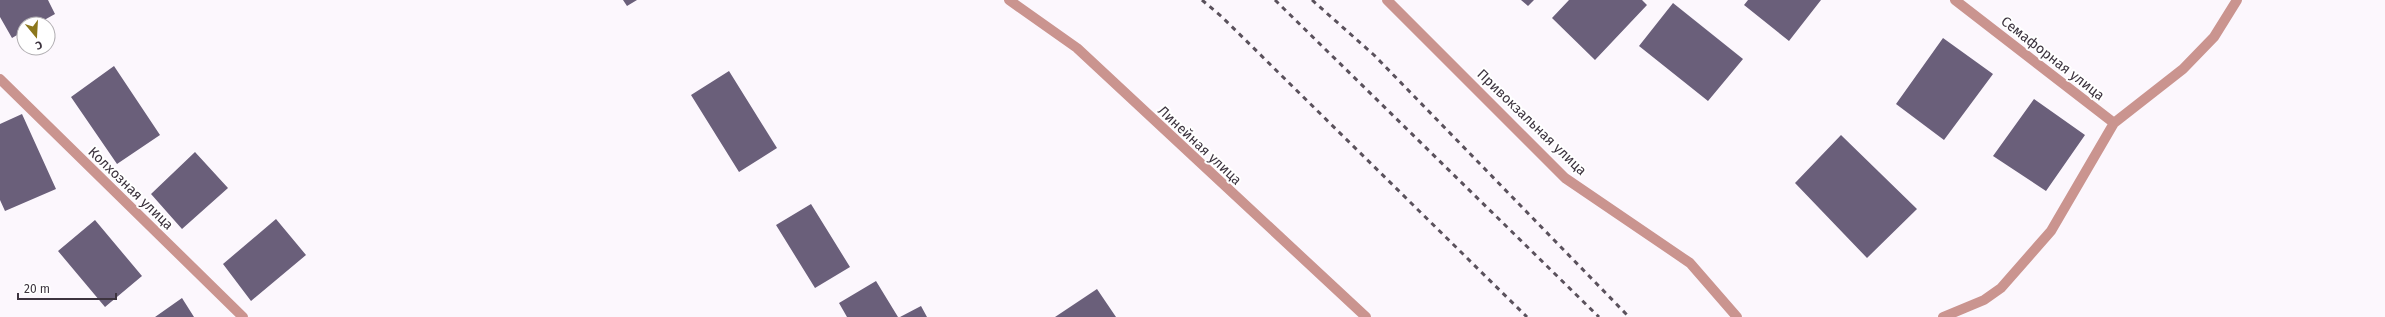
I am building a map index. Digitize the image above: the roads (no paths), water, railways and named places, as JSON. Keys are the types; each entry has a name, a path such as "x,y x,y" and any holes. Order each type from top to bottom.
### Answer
{"street":[{"name":"Линейная улица","path":"1009,0 1077,48 1366,317"},
{"name":"Привокзальная улица","path":"1387,0 1565,178 1690,263 1737,317"},
{"name":"Семафорная улица","path":"1955,0 2114,123"},
{"path":"1943,317 1984,300 2001,288 2051,230 2114,123 2183,69 2214,37 2237,0"},
{"name":"Колхозная улица","path":"0,79 243,317"}],"railway":[{"path":"1202,0 1222,17 1527,317"},
{"path":"1275,0 1599,317"},
{"path":"1312,0 1374,55 1629,317"}]}
